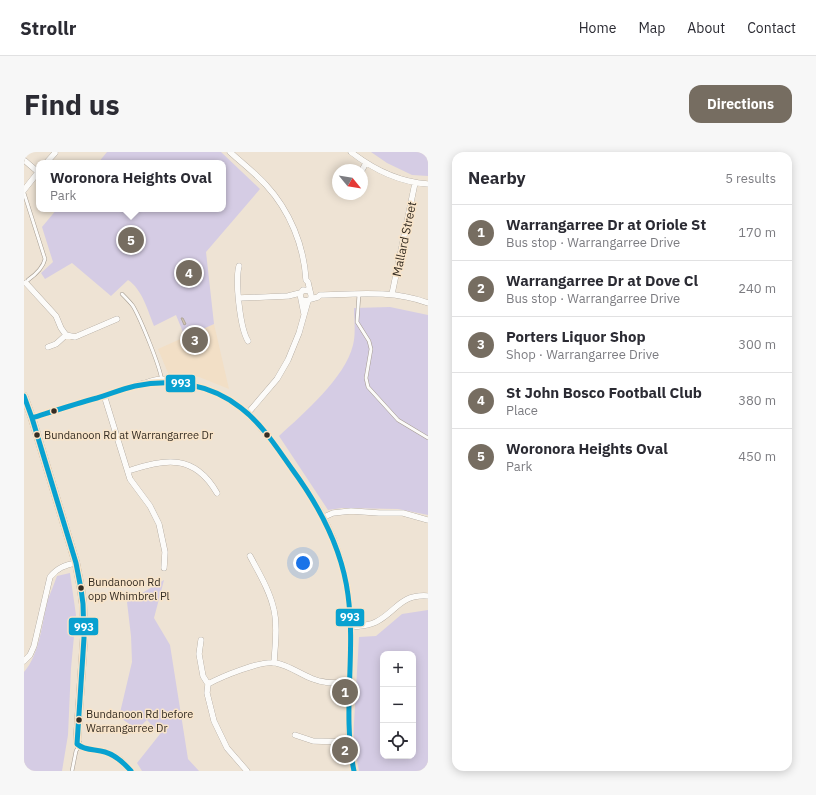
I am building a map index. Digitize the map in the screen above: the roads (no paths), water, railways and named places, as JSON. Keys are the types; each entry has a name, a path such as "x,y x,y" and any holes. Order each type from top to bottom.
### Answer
{"street":[{"path":"230,152 267,186 283,207 300,244 310,296 299,333 288,360 274,382 248,413"},
{"path":"351,152 387,175 415,183 428,184"},
{"path":"49,160 55,153"},
{"path":"24,160 36,170"},
{"path":"24,190 36,176"},
{"name":"Mallard Street","path":"392,294 415,183"},
{"path":"239,266 237,276 239,298 243,330 248,341"},
{"path":"304,314 302,312 301,296 303,282 306,280"},
{"path":"26,282 56,316 61,328 66,334 75,337 117,319"},
{"path":"301,296 305,290 310,296"},
{"path":"239,298 392,294 428,303"},
{"path":"48,347 56,344 66,334"},
{"path":"32,418 104,395 148,383 162,381 196,385 221,394 248,413 270,438 309,492 324,517 343,566 348,592 351,626 349,742 354,771"},
{"path":"104,395 133,484 150,506 159,524 162,533 164,568"},
{"path":"24,396 76,563 81,589 84,621 77,741 79,746 86,749 108,753 124,763 132,771"},
{"path":"128,471 158,462 167,461 182,464 196,469 206,477 217,493"},
{"path":"324,517 333,513 351,511 403,513 428,520"},
{"path":"250,556 264,584 274,610 276,624 274,663"},
{"path":"24,661 30,655 34,646 50,577 62,566 76,563"},
{"path":"351,626 363,626 375,622 385,616 398,603 408,598 428,596"},
{"path":"201,640 199,654 203,676 208,684 207,693 217,726 228,748 247,771"},
{"path":"208,684 246,668 274,663 293,668 319,681 350,683"},
{"path":"295,735 313,741 349,742"}],"lane":[{"path":"24,193 45,259 36,274 26,282"},
{"path":"122,294 133,306 145,333 162,381"},
{"path":"359,294 357,322 369,341 371,349 366,378 368,387 398,420 428,438"},
{"path":"72,771 76,751 79,746"}],"place":[{"name":"Woronora Heights Oval","path":"131,240"},
{"name":"St John Bosco Football Club","path":"189,273"},
{"name":"Porters Liquor Shop","path":"195,340"},
{"name":"Bundanoon Rd at Warrangarree Dr","path":"37,435"},
{"name":"Bundanoon Rd opp Whimbrel Pl","path":"81,588"},
{"name":"Warrangarree Dr at Oriole St","path":"345,692"},
{"name":"Bundanoon Rd before Warrangarree Dr","path":"79,720"},
{"name":"Warrangarree Dr at Dove Cl","path":"345,750"}]}
